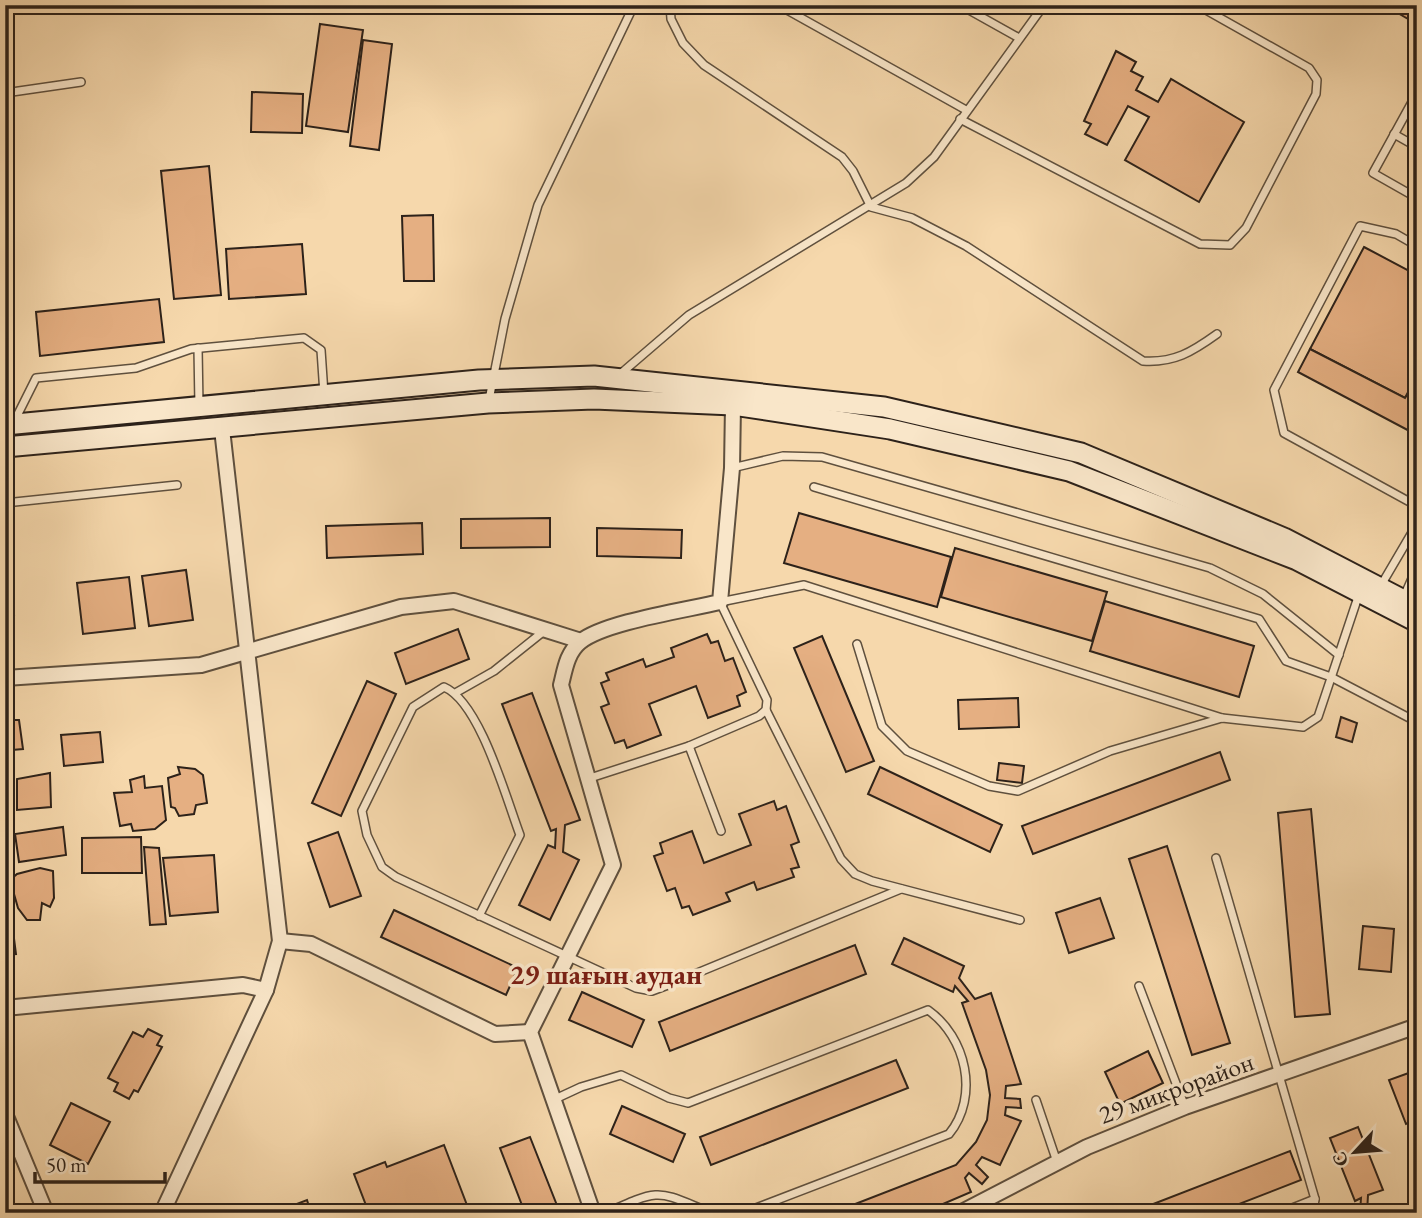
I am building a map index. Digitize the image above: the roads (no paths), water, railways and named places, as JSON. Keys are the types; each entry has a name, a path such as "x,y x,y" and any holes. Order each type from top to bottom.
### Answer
{"main road":[{"path":"10,424 494,381 617,376 890,429 1069,471 1369,589 1405,606 1417,622"},
{"path":"5,447 488,403 734,398"},
{"path":"208,406 222,429"}],"street":[{"path":"593,1213 530,1032 570,958 613,865 561,685 568,655 581,641 604,630 720,602 732,468 734,398"},
{"path":"162,1213 266,990 280,941 222,429"},
{"path":"5,678 201,665 401,607 454,601 581,641"},
{"path":"280,941 311,943 495,1034 530,1032"},
{"path":"5,1008 243,985 266,990"},
{"name":"29 микрорайон","path":"960,1213 1057,1162 1185,1107 1278,1077 1417,1026"},
{"path":"5,1114 46,1213"}],"lane":[{"path":"488,403 505,319 538,205 634,5"},
{"path":"670,5 671,19 683,43 704,65 842,157 853,171 871,207 912,218 966,246 1143,361 1175,360 1191,353 1217,334"},
{"path":"778,5 966,110"},
{"path":"960,5 1019,38"},
{"path":"617,376 689,315 871,207 906,183 934,158 1044,5"},
{"path":"960,119 1200,244 1230,245 1246,228 1316,94 1317,80 1309,68 1198,5"},
{"path":"5,93 81,82"},
{"path":"1417,93 1373,173 1417,198"},
{"path":"1394,134 1417,147"},
{"path":"1417,246 1396,234 1360,226 1309,328 1274,390 1284,433 1417,506"},
{"path":"10,424 36,378 135,368 198,348 304,338 321,350 324,395"},
{"path":"198,348 208,406"},
{"path":"732,468 783,456 822,457 1210,568 1263,593 1339,655"},
{"path":"5,503 177,485"},
{"path":"814,486 1259,619 1286,661 1331,677 1417,722"},
{"path":"587,779 689,746 759,716 765,710 767,700 720,602 804,585 1222,718 1303,727 1318,717 1339,655 1369,589 1417,524"},
{"path":"1405,606 1417,567"},
{"path":"457,692 494,671 544,631"},
{"path":"857,644 882,726 907,751 989,786 1018,791 1110,751 1222,718"},
{"path":"479,916 520,835 480,732 457,692 444,687 413,707 362,811 367,835 382,867 396,877 479,916 636,988 652,991 901,889"},
{"path":"765,710 841,859 855,874 1020,920"},
{"path":"689,746 721,831"},
{"path":"1216,858 1315,1199 1313,1213"},
{"path":"1139,986 1185,1107"},
{"path":"552,1101 581,1087 621,1075 669,1098 688,1103 928,1010 945,1022 964,1060 966,1089 961,1119 949,1134 743,1213"},
{"path":"1036,1100 1057,1162"},
{"path":"606,1213 647,1196 667,1193 712,1213"},
{"path":"1280,1213 1315,1199"}],"district":[{"name":"29 шағын аудан","path":"606,974"}]}
